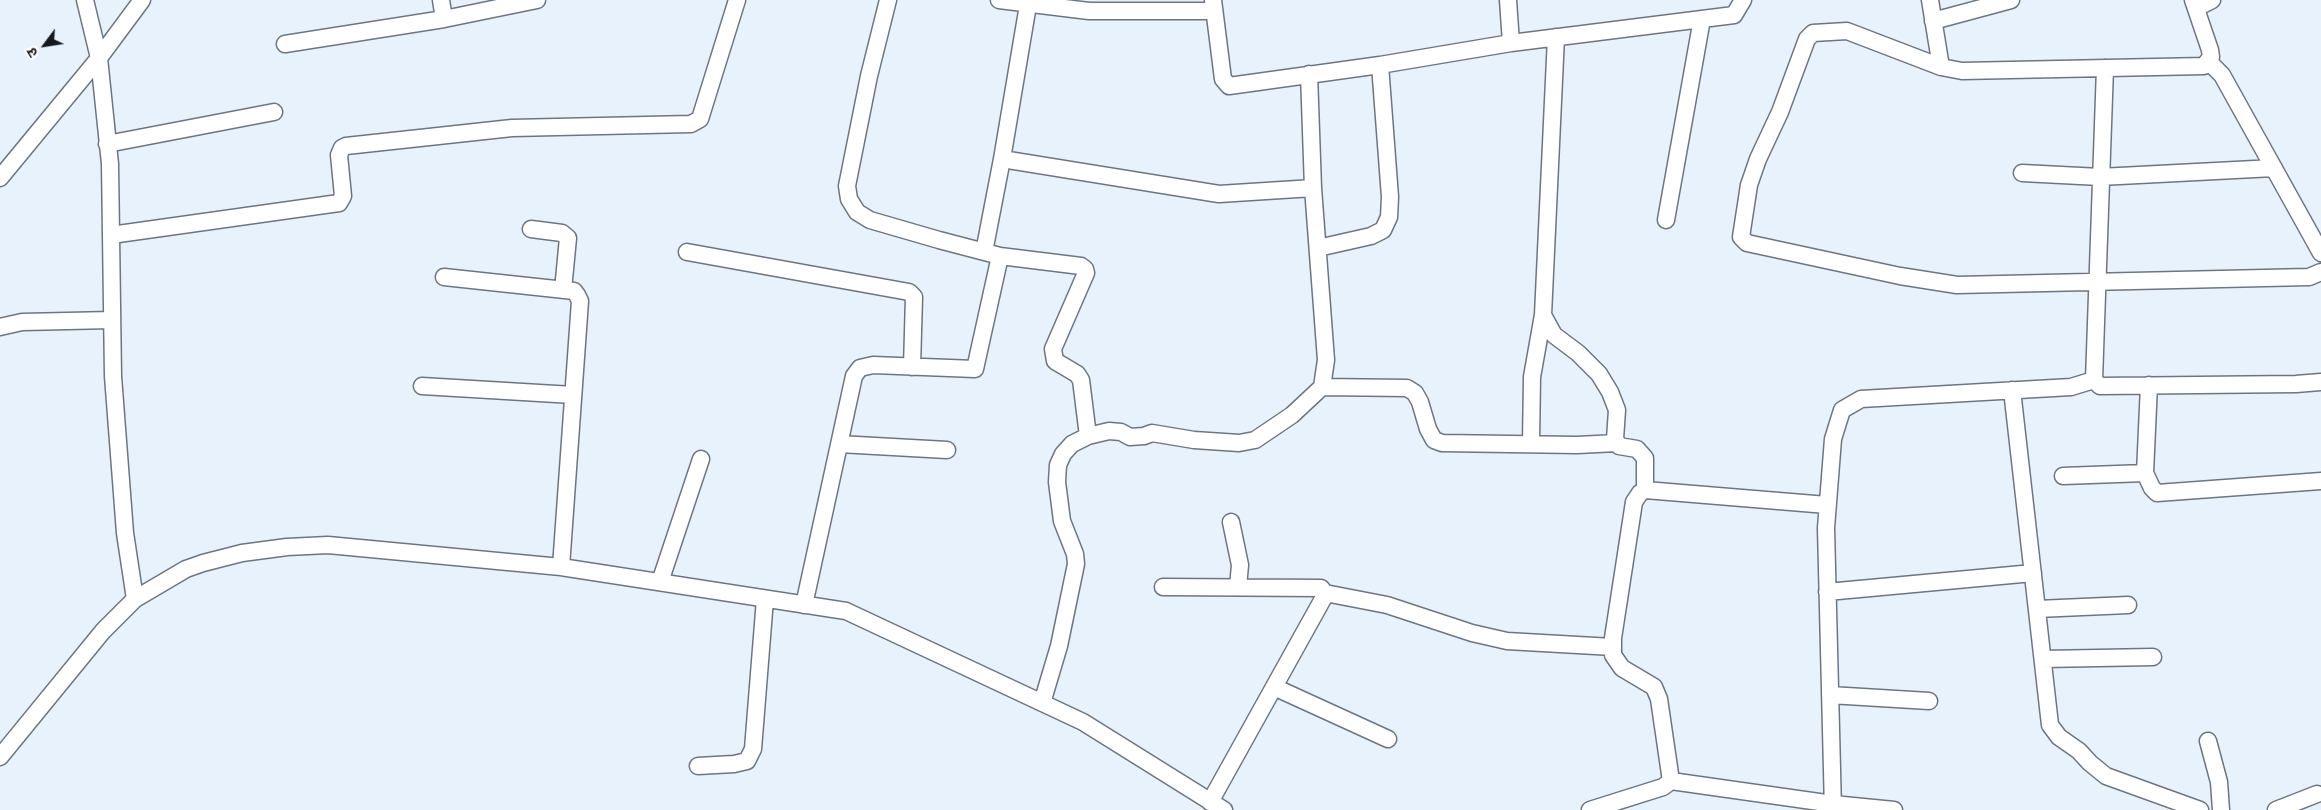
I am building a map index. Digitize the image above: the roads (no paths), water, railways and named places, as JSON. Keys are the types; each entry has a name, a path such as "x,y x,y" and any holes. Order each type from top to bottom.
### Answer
{"street":[{"path":"85,0 98,58 107,144 111,235 113,376 125,533 135,599"},
{"path":"0,178 98,58 142,0"},
{"path":"441,0 444,19"},
{"path":"285,44 444,19 537,0"},
{"path":"111,235 339,203 343,196 339,155 342,148 346,146 512,128 691,124 700,119 737,0"},
{"path":"888,0 869,76 848,186 849,199 858,212 870,220 992,254 1081,266 1086,273 1053,350 1055,361 1076,374 1081,380 1088,436"},
{"path":"1000,0 1028,5 1089,11 1214,6 1223,79 1227,85 1380,66 1511,43 1734,15 1743,0"},
{"path":"1508,0 1511,43"},
{"path":"1930,0 1941,67"},
{"path":"1933,21 2010,0"},
{"path":"2212,0 2195,4 2210,50 2208,62 2204,66 1962,71 1941,67 1847,31 1832,30 1810,34 1780,112 1758,158 1749,185 1740,232 1743,240 1747,243 1900,276 1949,284 2309,277 2321,272"},
{"path":"804,604 854,376 860,368 873,365 975,369 992,254 1002,159 1028,5"},
{"path":"1666,220 1702,19"},
{"path":"1531,443 1532,377 1543,315 1556,37"},
{"path":"2208,62 2222,75 2321,253"},
{"path":"1318,248 1371,236 1383,230 1388,217 1390,197 1380,66"},
{"path":"2105,68 2094,380 2100,386 2296,384 2321,382"},
{"path":"1042,703 1059,646 1076,564 1075,554 1062,521 1057,482 1058,465 1063,454 1072,444 1088,436 1108,431 1121,432 1130,437 1144,436 1152,433 1194,440 1239,443 1255,440 1276,427 1322,387 1326,360 1313,188 1309,74"},
{"path":"107,144 274,112"},
{"path":"1002,159 1219,194 1313,188"},
{"path":"2022,173 2100,177 2274,168"},
{"path":"531,229 562,233 568,238 563,290"},
{"path":"687,252 909,292 914,297 912,367"},
{"path":"444,277 574,291 580,301 561,566"},
{"path":"1543,315 1554,335 1600,374 1617,410 1615,439 1617,443 1619,446 1637,449 1644,458 1645,490"},
{"path":"0,327 22,322 112,320"},
{"path":"1833,807 1827,592 1827,505 1833,439 1842,410 1861,399 2071,387 2094,380"},
{"path":"2149,385 2145,473 2152,488 2157,493 2164,494 2321,480"},
{"path":"422,386 573,395"},
{"path":"1322,387 1407,388 1415,393 1420,402 1428,429 1434,440 1442,443 1578,445 1617,443"},
{"path":"2012,390 2050,725 2058,737 2079,751 2106,776 2200,810"},
{"path":"839,444 947,450"},
{"path":"660,582 701,459"},
{"path":"2064,476 2145,473"},
{"path":"1671,781 1657,693 1654,687 1622,668 1613,655 1634,502 1640,493 1645,490 1827,505"},
{"path":"1231,522 1240,565 1238,587"},
{"path":"0,758 103,631 135,599 186,569 203,563 242,553 328,544 561,566 846,611 1083,722 1217,806 1274,687 1325,593"},
{"path":"1827,592 2033,572"},
{"path":"1163,587 1321,588 1325,593 1387,604 1472,633 1507,641 1613,647"},
{"path":"698,766 747,762 753,749 765,598"},
{"path":"2037,609 2128,605"},
{"path":"2043,659 2153,657"},
{"path":"1274,687 1388,739"},
{"path":"1830,694 1929,701"},
{"path":"2208,741 2219,782 2221,810"},
{"path":"1590,810 1663,787 1671,781 1833,807 1894,810"},
{"path":"2276,810 2317,794"}]}
